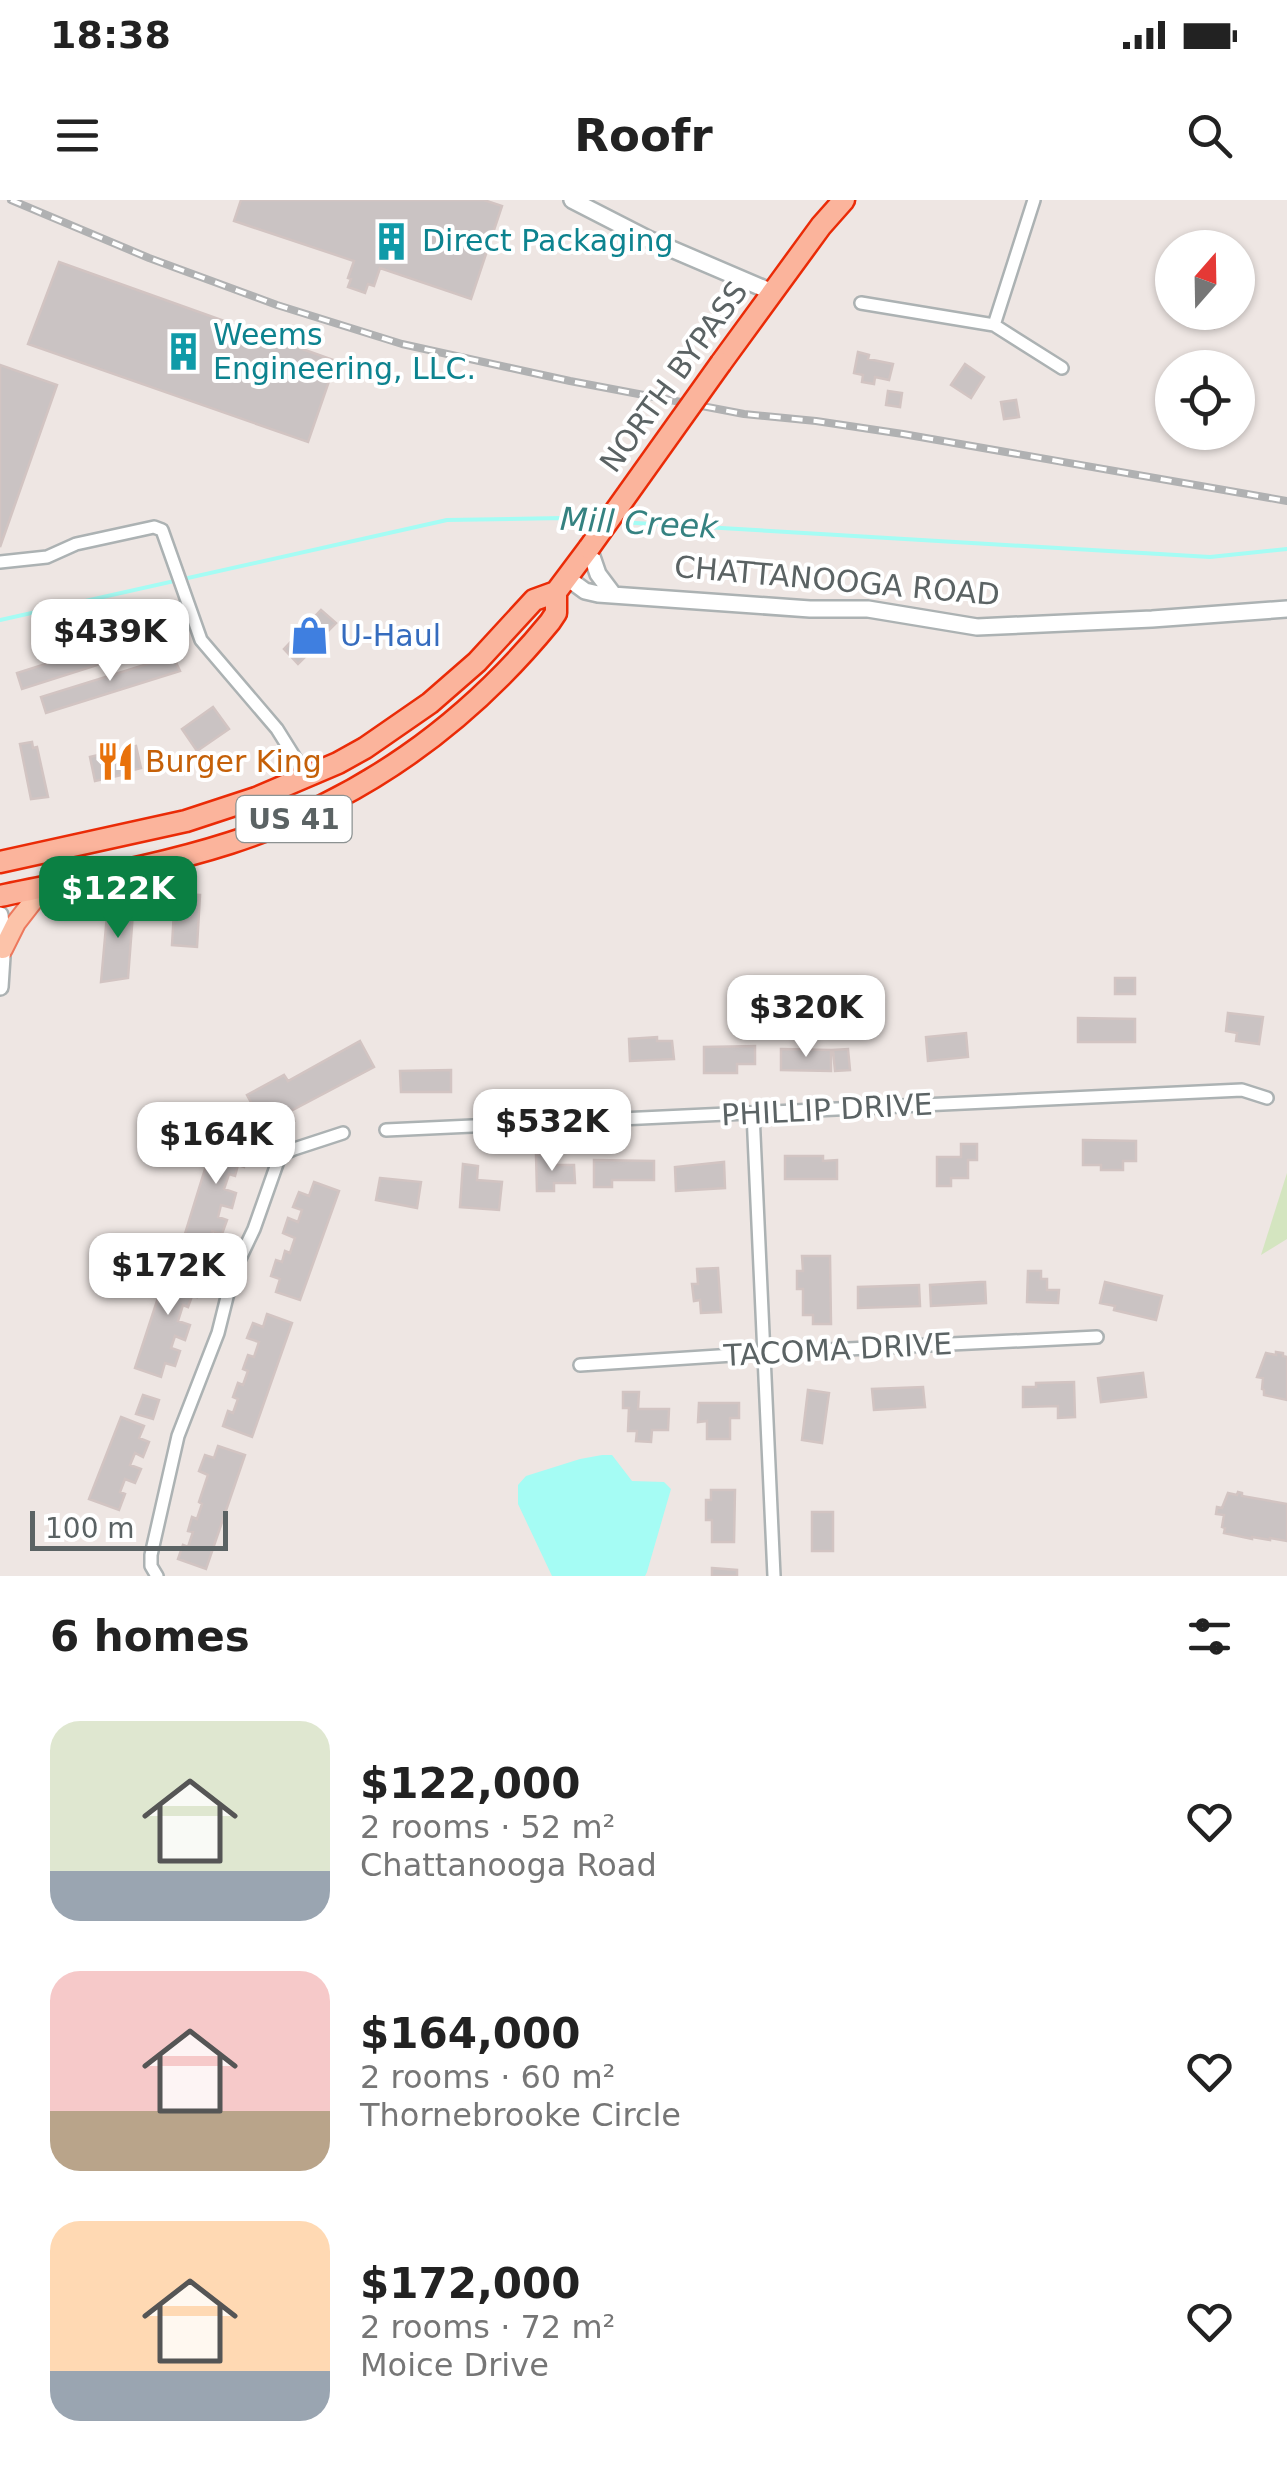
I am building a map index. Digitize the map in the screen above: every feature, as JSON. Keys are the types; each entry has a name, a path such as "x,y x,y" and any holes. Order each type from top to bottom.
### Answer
{"highway":[{"name":"NORTH BYPASS","path":"561,585 772,292 844,200"},
{"name":"US 41","path":"0,862 186,822 307,777 365,748 408,719 477,662 534,600 561,585"},
{"name":"US 41","path":"0,896 231,843 296,818 361,785 439,734 491,689 550,622 561,585"}],"main road":[{"path":"3,948 16,923 44,887"}],"street":[{"path":"572,200 648,239 772,292"},
{"path":"994,325 1034,200"},
{"path":"861,303 994,325 1062,368"},
{"path":"0,562 47,556 76,544 154,527 162,530 201,640 277,729 307,777"},
{"path":"589,548 598,574 612,594"},
{"name":"CHATTANOOGA ROAD","path":"561,585 598,594 810,609 868,609 977,627 1152,620 1287,609"},
{"path":"0,915 0,987"},
{"name":"PHILLIP DRIVE","path":"386,1130 1242,1090 1267,1098"},
{"path":"753,1114 774,1576"},
{"path":"158,1576 151,1566 151,1555 178,1436 218,1334 238,1262 278,1162 285,1153 343,1133"},
{"name":"TACOMA DRIVE","path":"580,1365 1097,1337"}],"green space":[{"path":"1287,1173 1287,1239 1261,1255"}],"water":[{"path":"612,1455 632,1481 664,1482 671,1489 647,1572 645,1576 552,1576 518,1504 518,1485 526,1476"}],"building":[{"name":"Direct Packaging","path":"241,200 484,200 502,206 471,299 380,268 374,286 368,284 365,293 348,287 354,261 234,221"},
{"name":"Weems Engineering, LLC.","path":"59,262 336,361 308,442 28,344"},
{"path":"858,352 869,355 868,359 893,364 889,380 875,377 874,384 862,382 863,375 854,373"},
{"path":"965,364 984,377 971,398 951,385"},
{"path":"0,365 57,385 0,547"},
{"path":"888,391 902,393 900,407 886,405"},
{"path":"1016,400 1019,417 1004,419 1001,402"},
{"name":"U-Haul","path":"321,610 336,623 298,664 284,649"},
{"path":"155,629 160,645 22,689 17,673"},
{"path":"173,656 180,671 46,713 41,697"},
{"path":"213,707 229,729 197,751 182,729"},
{"path":"32,742 33,748 37,747 48,797 31,799 20,744"},
{"name":"Burger King","path":"136,746 141,768 95,781 90,757"},
{"path":"175,894 200,895 197,947 172,945"},
{"path":"134,900 128,978 101,982 108,904"},
{"path":"1115,978 1135,978 1135,994 1115,994"},
{"path":"1228,1013 1263,1017 1259,1044 1236,1041 1237,1033 1226,1031"},
{"path":"1078,1018 1135,1019 1135,1042 1078,1042"},
{"path":"966,1033 968,1057 928,1061 926,1037"},
{"path":"657,1037 657,1041 672,1041 674,1059 630,1061 629,1039"},
{"path":"360,1041 374,1067 289,1112 294,1121 280,1129 276,1120 264,1126 247,1095 284,1075 288,1081"},
{"path":"755,1046 755,1064 737,1064 737,1073 704,1073 704,1047"},
{"path":"781,1049 831,1050 831,1071 781,1070"},
{"path":"848,1049 850,1070 835,1071 833,1050"},
{"path":"451,1070 451,1092 401,1092 400,1071"},
{"path":"218,1127 243,1135 239,1149 248,1152 244,1167 238,1165 235,1176 229,1174 224,1189 236,1193 232,1208 221,1205 218,1217 227,1220 222,1234 212,1231 208,1245 184,1237"},
{"path":"1083,1140 1136,1141 1136,1161 1123,1161 1123,1170 1083,1165"},
{"path":"961,1144 977,1144 977,1160 968,1160 968,1178 951,1178 951,1186 937,1186 937,1157 961,1157"},
{"path":"536,1155 552,1155 552,1165 574,1165 575,1183 554,1183 554,1191 537,1191"},
{"path":"785,1156 837,1160 837,1179 785,1179"},
{"path":"594,1160 654,1161 654,1180 612,1180 612,1187 594,1187"},
{"path":"724,1162 725,1188 676,1191 675,1167"},
{"path":"463,1164 478,1166 477,1180 502,1182 499,1210 460,1207"},
{"path":"380,1178 421,1182 417,1208 376,1200"},
{"path":"314,1182 339,1191 300,1300 276,1292 280,1279 271,1276 276,1260 282,1262 285,1251 290,1253 295,1238 283,1233 288,1218 298,1222 302,1210 293,1207 299,1192 309,1196"},
{"path":"802,1256 830,1256 831,1324 813,1324 813,1315 803,1315 803,1289 797,1289 797,1271 803,1271"},
{"path":"171,1258 197,1266 193,1280 202,1283 197,1297 192,1296 188,1307 183,1305 178,1321 190,1325 185,1340 175,1336 171,1348 180,1351 175,1366 165,1363 161,1377 135,1368"},
{"path":"718,1268 721,1312 701,1313 700,1300 694,1301 692,1284 698,1284 697,1269"},
{"path":"1028,1271 1041,1271 1041,1279 1047,1279 1047,1290 1059,1290 1058,1303 1027,1302"},
{"path":"985,1282 986,1303 931,1306 930,1285"},
{"path":"1105,1282 1162,1296 1156,1320 1100,1303"},
{"path":"919,1285 920,1306 858,1308 858,1287"},
{"path":"267,1314 292,1323 252,1437 223,1426 238,1399 233,1397 238,1383 243,1385 248,1371 243,1369 248,1355 254,1357 259,1342 247,1338 253,1323 263,1327"},
{"path":"1266,1353 1287,1357 1287,1400 1264,1395 1263,1378 1257,1377"},
{"path":"1143,1373 1146,1397 1101,1402 1098,1378"},
{"path":"1074,1382 1075,1417 1058,1418 1058,1406 1023,1407 1023,1387"},
{"path":"923,1387 925,1407 874,1410 872,1389"},
{"path":"808,1390 829,1393 822,1443 802,1440"},
{"path":"623,1392 639,1392 638,1409 669,1409 668,1430 652,1430 651,1442 636,1441 637,1431 628,1431 629,1408 623,1408"},
{"path":"143,1395 159,1400 153,1419 136,1414"},
{"path":"699,1403 739,1403 739,1418 730,1418 730,1439 707,1439 707,1421 698,1422"},
{"path":"121,1417 144,1426 139,1438 149,1442 143,1457 135,1453 130,1465 141,1469 135,1483 125,1479 119,1510 89,1499"},
{"path":"218,1446 245,1455 206,1569 178,1559 183,1545 188,1547 192,1517 197,1519 202,1504 199,1502 208,1475 199,1471 205,1455 214,1458"},
{"path":"711,1490 735,1490 734,1542 712,1542 712,1520 706,1520 706,1500 711,1500"},
{"path":"1228,1493 1287,1504 1287,1541 1224,1533 1224,1515 1216,1514 1217,1507 1222,1508"},
{"path":"812,1512 833,1512 833,1551 812,1551"},
{"path":"712,1568 737,1570 737,1576 712,1576"}],"waterway":[{"name":"Mill Creek","path":"0,620 447,520 599,521"},
{"name":"Mill Creek","path":"619,522 1210,557 1287,549"}],"railway":[{"path":"11,200 149,258 277,305 402,344 744,414 903,434 1287,501"}],"place":[{"name":"Direct Packaging","path":"392,241"},
{"name":"Weems Engineering, LLC.","path":"183,352"},
{"name":"U-Haul","path":"310,636"},
{"name":"Burger King","path":"115,762"}]}
